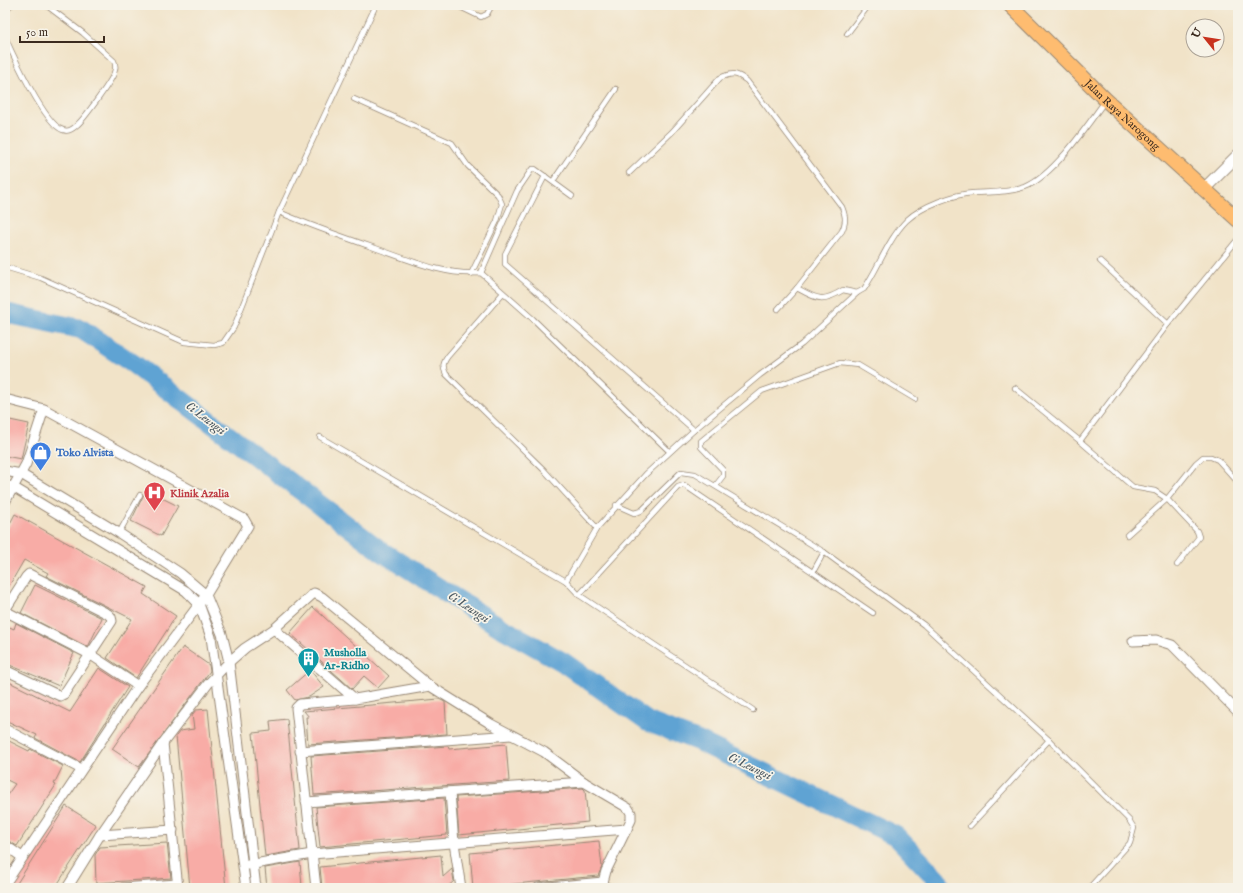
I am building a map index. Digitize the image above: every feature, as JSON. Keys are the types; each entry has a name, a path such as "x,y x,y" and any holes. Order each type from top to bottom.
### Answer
{"main road":[{"name":"Jalan Raya Narogong","path":"1010,5 1106,100 1203,190 1238,220"}],"street":[{"path":"1203,190 1238,155"},
{"path":"5,399 44,409 247,522 247,530 206,595 138,686 5,884"},
{"path":"5,502 9,486 21,474 44,409"},
{"path":"5,471 21,474 119,533 180,573 206,595 222,634 229,662 249,865 246,888"},
{"path":"9,486 175,584 199,604 211,637 215,676 249,865 256,888"},
{"path":"5,670 60,696 64,694 91,654 112,621 111,617 29,574 26,576 5,611 91,654 138,686"},
{"path":"67,888 100,835 163,743 215,676 245,648 274,629 314,593 318,594 430,686 511,735 544,752 584,782 628,808 632,813 627,829 607,869 604,885 538,888"},
{"path":"274,629 354,699"},
{"path":"1133,641 1156,640 1172,646 1238,712"},
{"path":"316,888 296,708 300,704 354,699 430,686"},
{"path":"5,729 81,769"},
{"path":"300,751 511,735"},
{"path":"123,888 177,886 173,830 163,743"},
{"path":"306,802 584,782"},
{"path":"450,792 454,843 461,888"},
{"path":"249,865 312,854 627,829"},
{"path":"100,835 173,830"},
{"path":"5,845 22,857"}],"lane":[{"path":"5,10 11,5"},
{"path":"5,37 34,93 54,124 64,131 78,125 110,79 116,66 114,61 83,33 46,5"},
{"path":"5,267 41,278 184,342 214,345 223,342 234,327 279,212 376,5"},
{"path":"456,5 481,17 487,14 492,5"},
{"path":"847,34 869,5"},
{"path":"629,173 672,132 720,78 730,73 738,74 747,81 842,207 845,214 846,222 842,231 797,288 778,309"},
{"path":"553,181 616,89"},
{"path":"354,99 452,144 468,166 498,195 502,204 497,221 471,274"},
{"path":"566,581 597,528 616,505 669,451 760,375 802,344 857,293 864,289 895,237 908,219 943,200 972,193 1014,190 1036,181 1054,164 1082,132 1106,100"},
{"path":"482,273 516,191 532,169 535,169 553,181 572,196"},
{"path":"545,176 505,254 505,264 694,430"},
{"path":"279,212 306,224 431,268 471,274 482,273"},
{"path":"1080,442 1168,324 1238,239"},
{"path":"1100,260 1168,324"},
{"path":"482,273 502,293 539,325 669,451"},
{"path":"797,288 822,299 832,297 843,290 857,293"},
{"path":"502,293 448,356 443,363 443,368 446,374 543,469 597,528"},
{"path":"716,485 723,476 723,470 701,447 701,441 762,391 840,363 848,363 858,365 915,399"},
{"path":"1015,388 1133,487 1155,491 1167,499 1199,534 1197,540 1178,565"},
{"path":"320,437 566,581 579,595 753,710"},
{"path":"1127,535 1167,499 1196,463 1203,457 1211,457 1218,460 1236,480"},
{"path":"616,505 634,513 641,511 681,472 695,474 716,485 824,552 924,625 1049,740 1130,820 1134,828 1130,843 1088,888"},
{"path":"579,595 678,486 684,485 873,612"},
{"path":"119,533 140,495"},
{"path":"812,572 824,552"},
{"path":"970,826 1049,740"}],"building":[{"path":"5,419 29,424 21,459 5,456"},
{"name":"Klinik Azalia","path":"146,490 178,506 161,536 131,521"},
{"path":"15,514 147,587 143,594 176,616 136,678 107,658 132,619 46,576 48,573 24,560 5,593 5,533"},
{"path":"35,585 102,618 88,647 21,613"},
{"path":"313,607 389,676 378,688 364,676 352,689 290,633"},
{"path":"16,623 74,653 59,686 5,663 5,625 14,629"},
{"path":"183,647 209,665 210,671 139,767 112,749"},
{"path":"99,668 128,687 80,762 35,738 37,735 5,720 5,680 70,712"},
{"name":"Musholla Ar-Ridho","path":"310,670 324,687 309,697 295,700 287,690"},
{"path":"439,699 445,702 447,734 308,744 306,717 309,717 304,711"},
{"path":"208,709 226,888 190,888 176,736 180,731 194,729 192,715 196,710"},
{"path":"287,719 300,850 265,856 253,733 271,731 270,721"},
{"path":"5,739 29,751 30,749 63,766 54,784 56,785 17,846 5,839 5,798 15,784 5,779"},
{"path":"506,744 509,781 314,795 311,756 448,746 449,749"},
{"path":"583,788 585,790 588,822 459,835 456,797"},
{"path":"444,798 447,835 320,847 316,807"},
{"path":"66,806 96,825 55,888 14,888"},
{"path":"599,841 602,867 598,876 473,888 470,853"},
{"path":"167,843 171,878 96,883 95,855 100,847"},
{"path":"441,855 443,877 452,869 454,881 446,888 322,888 320,867"},
{"path":"300,862 302,887 267,888 265,868"}],"waterway":[{"name":"Ci Leungsi","path":"5,313 81,329 135,365 381,551 500,627 563,662 648,722 698,741 896,836 938,880 941,888"}],"place":[{"name":"Toko Alvista","path":"41,472"},
{"name":"Klinik Azalia","path":"154,512"},
{"name":"Musholla Ar-Ridho","path":"308,678"}]}
